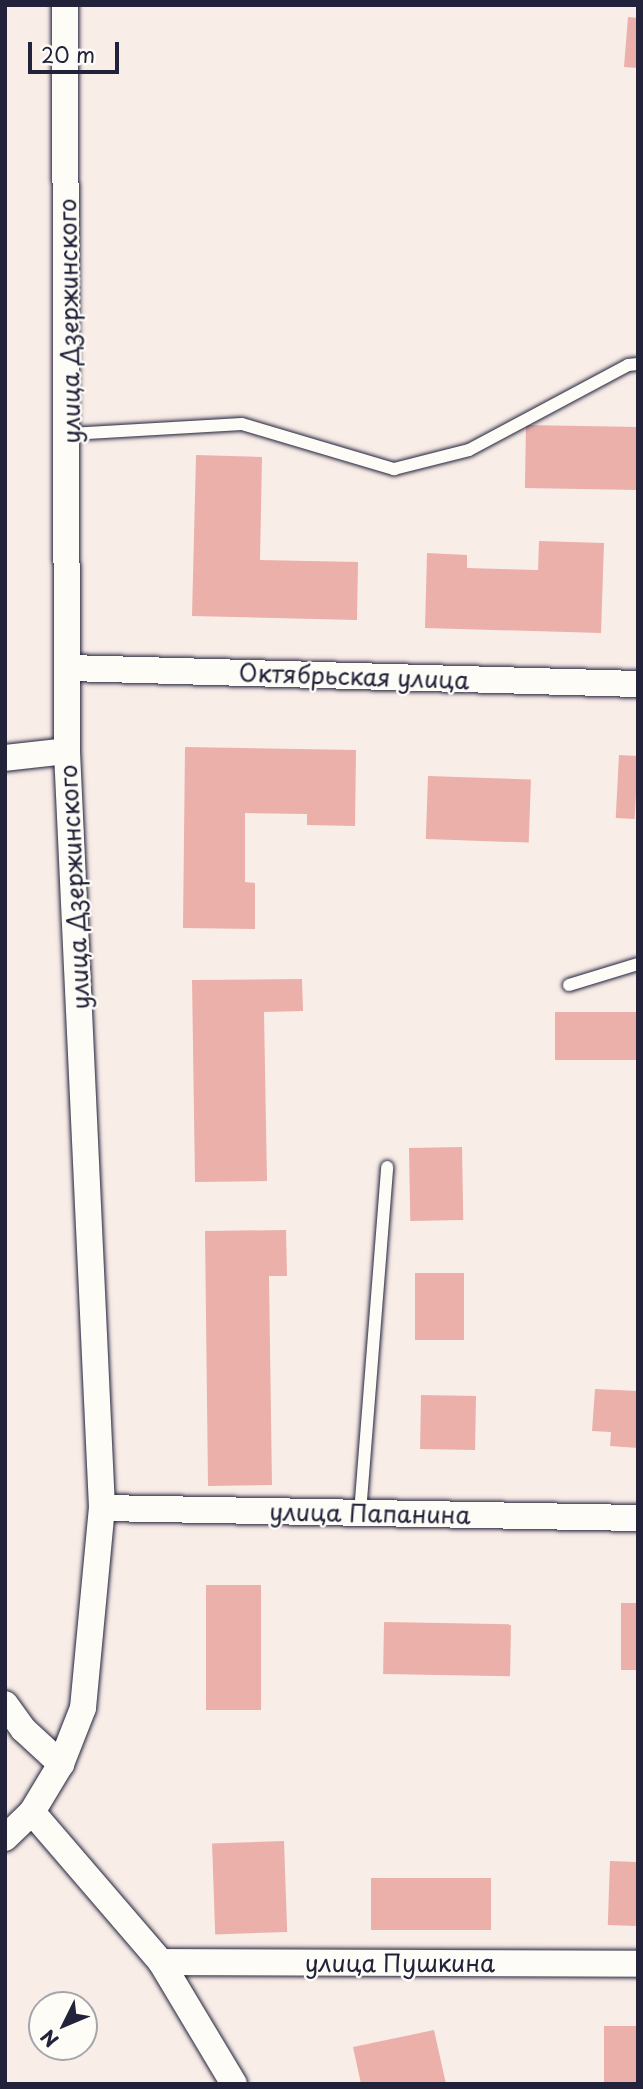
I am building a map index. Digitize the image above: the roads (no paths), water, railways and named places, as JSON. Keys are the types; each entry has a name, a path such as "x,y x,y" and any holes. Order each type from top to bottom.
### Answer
{"street":[{"name":"улица Дзержинского","path":"5,1838 32,1812 61,1764 83,1709 102,1508 67,751 70,434 65,5"},
{"name":"Октябрьская улица","path":"69,668 638,684"},
{"path":"5,758 67,751"},
{"name":"улица Папанина","path":"102,1508 638,1518"},
{"path":"5,1704 23,1729 61,1764"},
{"path":"32,1812 162,1962 234,2084"},
{"name":"улица Пушкина","path":"162,1962 638,1964"}],"lane":[{"path":"70,434 242,424 394,469 469,450 628,365 638,364"},
{"path":"569,985 638,964"},
{"path":"360,1513 387,1167"}]}
